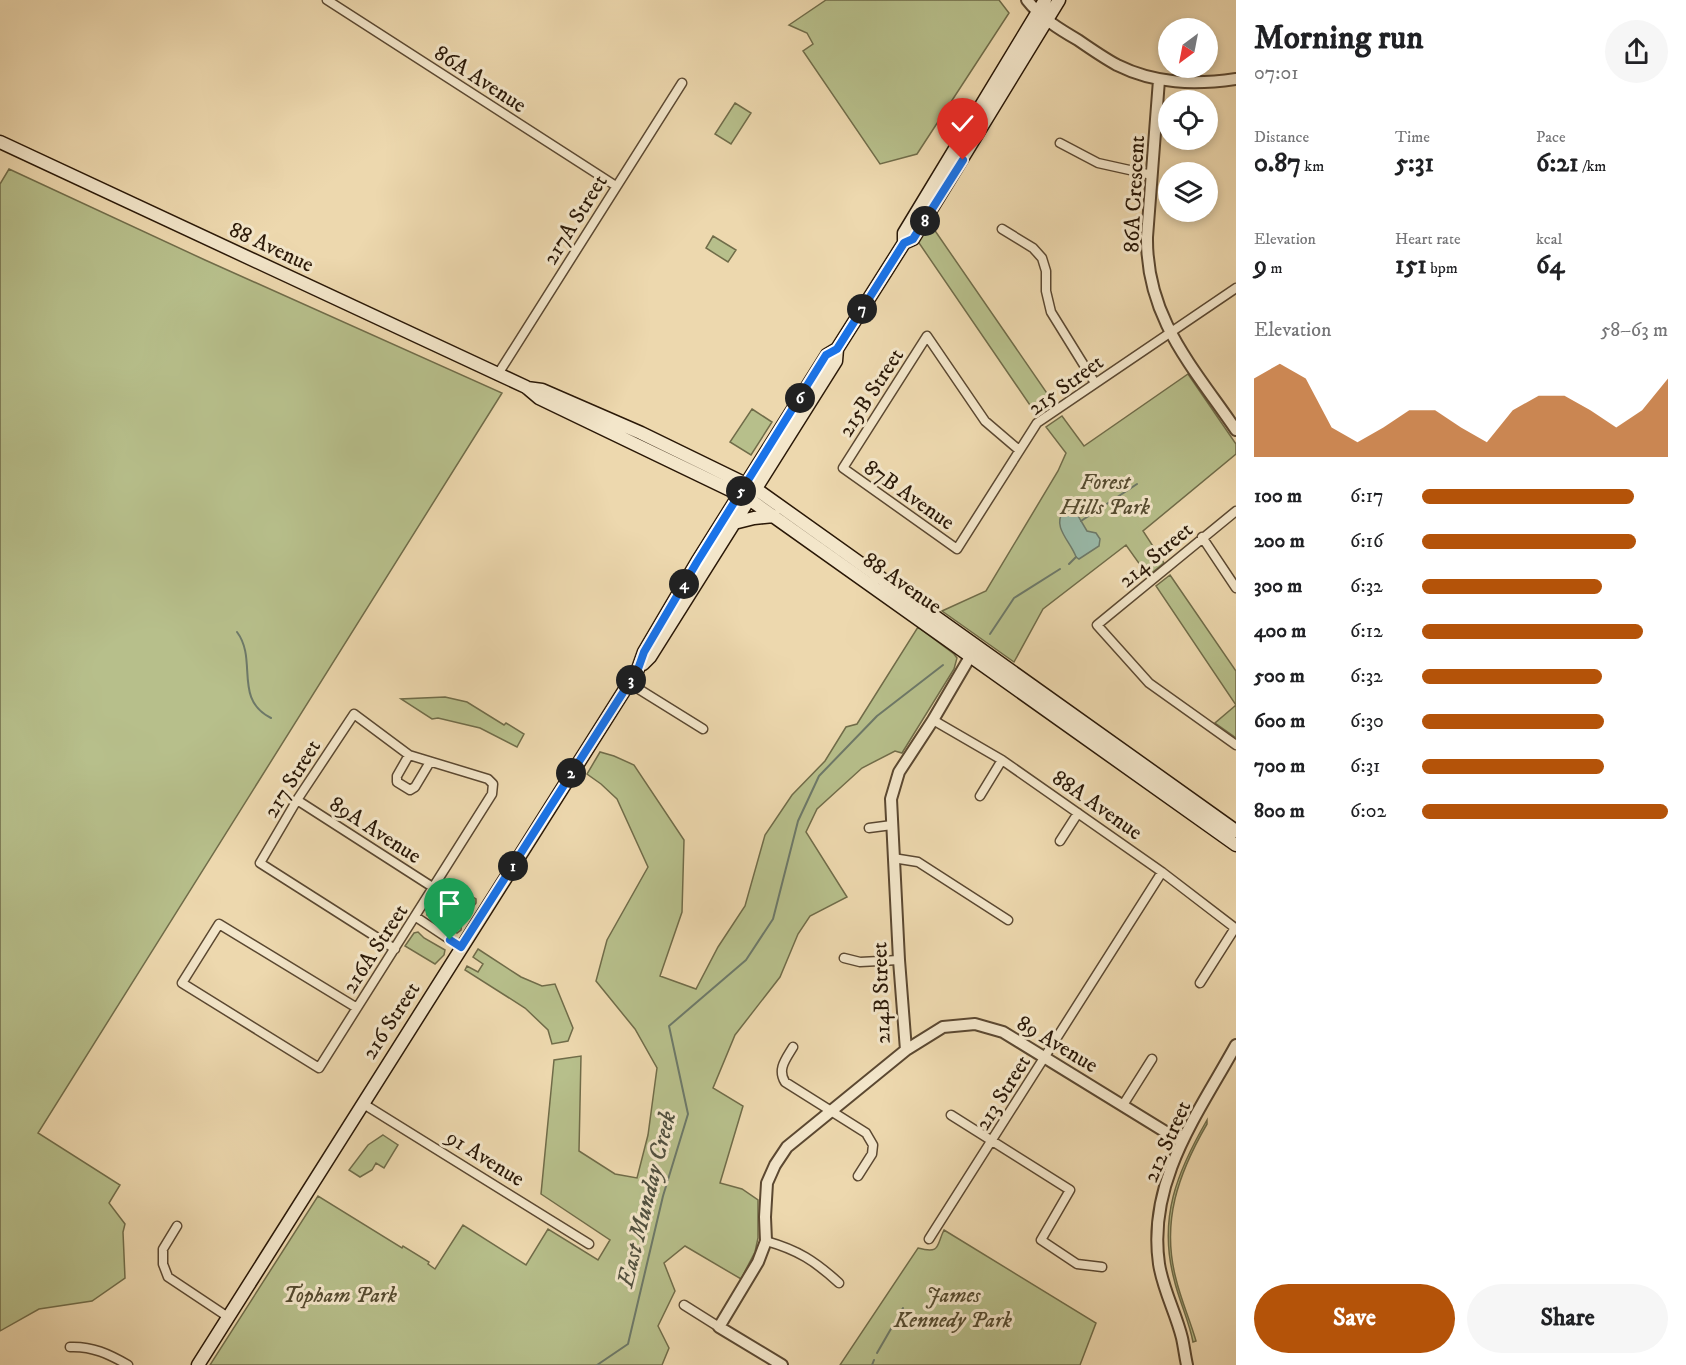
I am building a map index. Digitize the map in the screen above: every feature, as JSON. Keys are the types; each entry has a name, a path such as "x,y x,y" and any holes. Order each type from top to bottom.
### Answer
{"main road":[{"name":"216 Street","path":"1042,16 1045,0"},
{"name":"216 Street","path":"638,669 644,652 747,491 836,361 837,349 904,243 904,233 1042,16 1059,0"},
{"name":"88 Avenue","path":"0,142 526,387 538,398 747,491 1236,831"},
{"name":"216 Street","path":"198,1365 629,683 650,657 734,523 747,491"},
{"name":"88 Avenue","path":"747,491 774,516 974,650 1236,845"},
{"path":"734,523 774,516"}],"street":[{"name":"86A Avenue","path":"327,0 616,186"},
{"path":"1027,0 1042,16 1117,65 1159,80 1188,83 1236,79"},
{"name":"86A Crescent","path":"1159,80 1147,237 1148,262 1157,304 1170,333 1236,430"},
{"name":"217A Street","path":"498,374 682,83"},
{"path":"1060,143 1098,163 1152,175"},
{"path":"1002,229 1033,248 1042,258 1046,271 1046,291 1051,312 1095,383"},
{"name":"215 Street","path":"957,549 1038,423 1236,288"},
{"name":"215B Street","path":"843,468 927,336 985,421 1019,450"},
{"name":"87B Avenue","path":"843,468 957,549"},
{"name":"214 Street","path":"1236,511 1097,625 1149,683 1236,746"},
{"path":"1202,537 1236,588"},
{"name":"214B Street","path":"719,1327 758,1262 766,1241 767,1183 787,1147 906,1050 891,799 899,772 974,650"},
{"path":"629,683 703,729"},
{"name":"217 Street","path":"395,949 260,862 297,800 354,714 409,755"},
{"name":"88A Avenue","path":"933,720 1002,760 1162,872 1234,928 1200,983"},
{"path":"409,755 430,762 415,787 410,790 397,782 397,776 409,755"},
{"path":"980,796 1002,760"},
{"name":"216A Street","path":"357,1008 219,924 182,983 319,1068 416,917 492,794 493,784 488,779 430,762"},
{"name":"89A Avenue","path":"297,800 434,888"},
{"path":"1060,842 1078,813"},
{"path":"869,828 892,825"},
{"path":"893,858 918,862 1008,920"},
{"name":"213 Street","path":"929,1239 1162,872"},
{"path":"416,917 461,947"},
{"path":"844,958 860,962 899,960"},
{"name":"89 Avenue","path":"906,1050 943,1027 975,1024 1003,1032 1182,1142"},
{"name":"212 Street","path":"1186,1365 1182,1337 1163,1281 1157,1235 1158,1218 1166,1180 1182,1142 1236,1045"},
{"path":"793,1047 783,1064 782,1078 792,1088 866,1133 873,1145 872,1154 858,1176"},
{"path":"1123,1105 1152,1059"},
{"name":"91 Avenue","path":"362,1103 589,1244"},
{"path":"951,1115 1070,1190 1041,1240 1077,1264 1102,1267"},
{"path":"177,1226 163,1248 163,1264 168,1277 228,1317"},
{"path":"766,1241 792,1249 822,1267 839,1283"},
{"path":"684,1305 782,1365"},
{"path":"70,1347 83,1346 109,1354 128,1365"}],"green space":[{"path":"826,0 999,0 1009,13 917,154 880,164 803,51 813,44 807,33 789,25"},
{"path":"735,103 751,113 731,144 715,134"},
{"path":"9,169 502,393 38,1133 120,1185 109,1203 125,1224 123,1232 125,1278 92,1301 39,1309 0,1331 0,184"},
{"path":"929,222 1051,399 1034,411 917,240"},
{"path":"713,236 736,250 728,262 706,248"},
{"name":"Forest Hills Park","path":"1188,374 1236,444 1236,454 1143,531 1164,563 1148,576 1126,545 1043,609 1014,662 942,611 986,591 1058,471 1066,453 1046,427 1062,416 1084,446"},
{"path":"752,409 772,422 751,455 730,442"},
{"path":"1170,575 1236,671 1236,705 1156,586"},
{"name":"Topham Park","path":"918,627 954,654 957,658 954,669 902,753 895,751 862,768 817,809 806,832 847,897 810,916 798,934 780,977 735,1035 713,1088 743,1106 720,1183 742,1189 758,1200 758,1238 755,1252 741,1279 685,1246 664,1263 675,1291 658,1326 669,1348 662,1365 210,1365 318,1196 429,1262 428,1264 435,1269 463,1225 526,1265 548,1229 598,1260 610,1240 541,1194 554,1060 581,1056 579,1151 615,1174 637,1178 648,1135 657,1068 635,1029 596,981 607,940 648,867 617,799 587,774 600,752 634,765 684,840 682,912 660,976 696,989 718,947 745,906 765,835 792,795 825,761 846,727 857,724"},
{"path":"445,697 467,702 504,725 506,723 524,734 517,747 480,728 438,718 432,719 401,699"},
{"path":"1236,705 1236,738 1215,723"},
{"path":"446,881 476,899 476,903 462,922 461,930 457,933 427,915"},
{"path":"418,932 445,950 444,955 435,964 405,946 414,933"},
{"path":"478,949 521,977 542,986 555,984 573,1028 568,1041 552,1044 548,1030 525,1008 465,970 467,966 478,972 483,964 473,957"},
{"path":"1207,1120 1180,1180 1170,1238 1178,1287 1196,1341 1193,1342 1174,1279 1168,1236 1173,1196 1179,1177"},
{"path":"383,1135 398,1145 384,1168 376,1163 372,1170 360,1177 349,1170 368,1145"},
{"name":"James Kennedy Park","path":"944,1230 1096,1323 1080,1365 840,1365 918,1248 931,1250 937,1247"}],"shaded area":[{"path":"1070,511 1077,514 1087,531 1096,533 1100,539 1099,546 1079,559 1061,529 1060,518 1063,512"}],"waterway":[{"path":"1081,521 1137,484"},
{"path":"1069,564 1076,557"},
{"path":"990,634 1014,598 1060,569"},
{"path":"237,632 246,655 249,690 259,710 271,718"},
{"name":"East Munday Creek","path":"597,1365 628,1344 663,1196 688,1114 669,1026 746,960 773,919 798,821 819,776 877,716 943,665"},
{"path":"877,1353 903,1308"},
{"path":"872,1365 874,1360"}],"route":[{"path":"450,940 461,947 638,669 644,652 697,562 826,355 837,349 904,243 913,239 963,160"}]}
